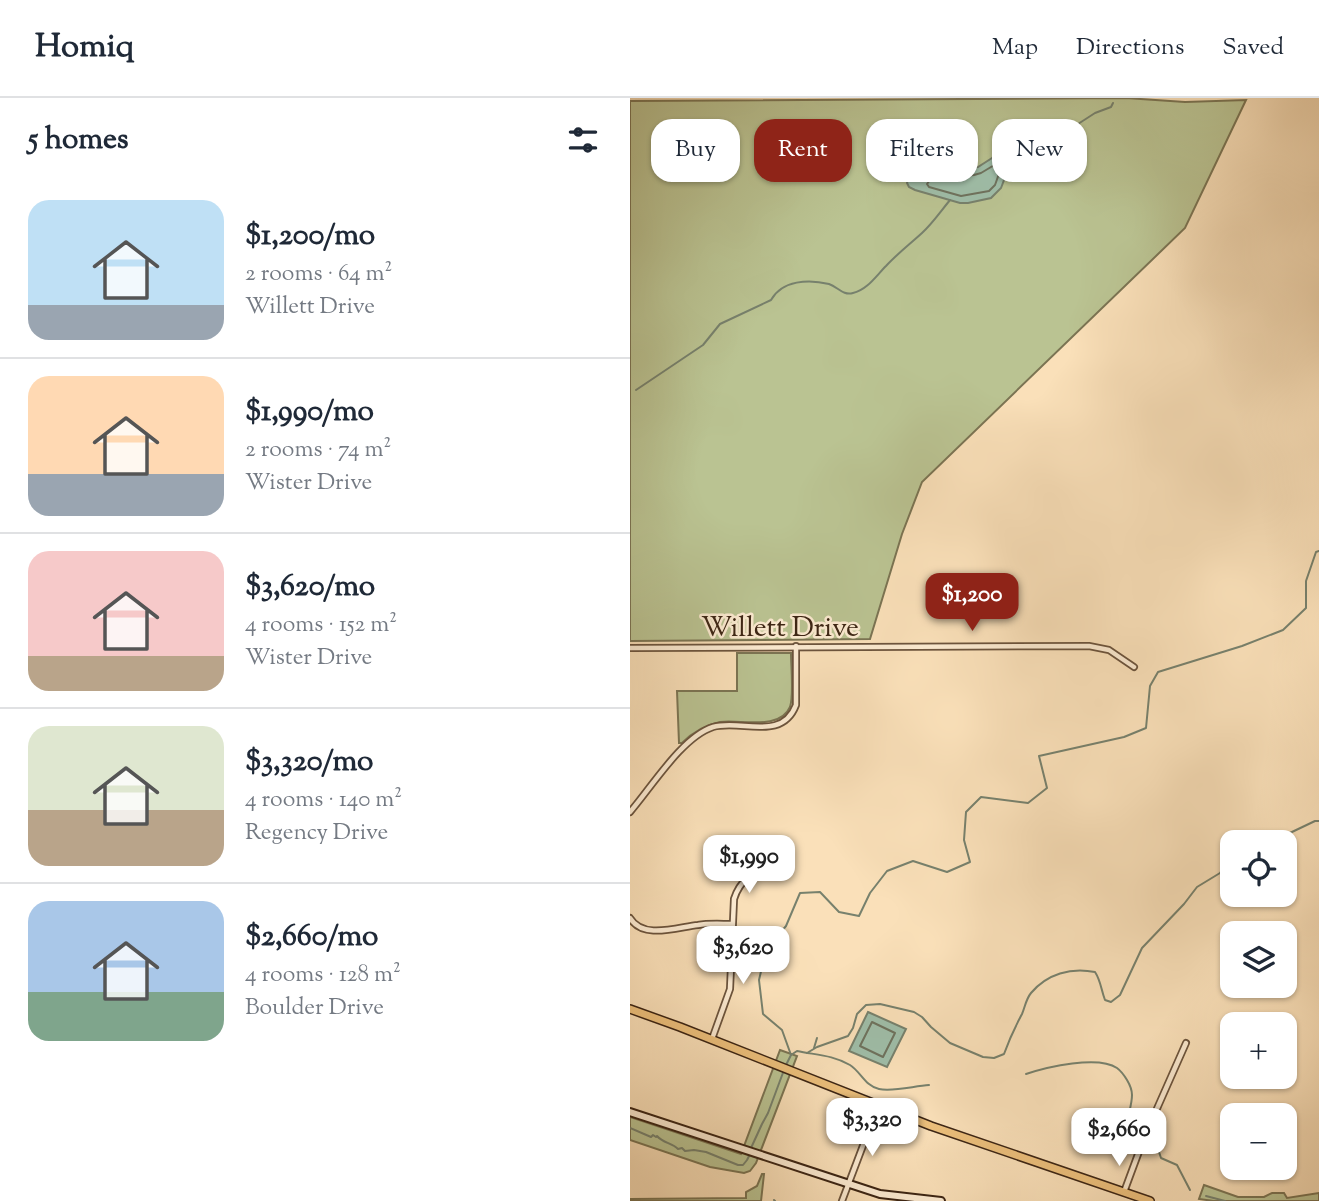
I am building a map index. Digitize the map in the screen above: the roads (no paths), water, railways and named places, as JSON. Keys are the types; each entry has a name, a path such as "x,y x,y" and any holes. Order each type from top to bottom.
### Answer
{"main road":[{"path":"630,1009 931,1126 1150,1201"}],"street":[{"path":"630,812 685,746 705,730 726,725 773,726 785,721 796,705 796,646"},
{"name":"Willett Drive","path":"630,648 1089,646 1109,650 1135,667"},
{"path":"712,1040 730,989 733,899 742,882 754,873 771,867"},
{"path":"630,918 638,928 652,930 677,929 699,924 732,924"},
{"path":"1121,1201 1144,1138 1186,1043"},
{"path":"842,1201 878,1106"},
{"path":"630,1112 848,1184 890,1196 941,1201"}],"water":[{"path":"992,158 992,182 1003,182 991,198 960,203 915,190 907,183 978,182 978,167"},
{"path":"868,1012 906,1029 887,1067 849,1051"}],"waterway":[{"path":"1086,119 1111,107 1113,103"},
{"path":"636,390 703,345 720,324 771,300 782,288 797,283 821,282 849,294 863,289 926,229 950,200"},
{"path":"786,1065 791,1055 782,1030 763,1014 759,980 766,950 786,926 800,893 820,892 839,912 859,916 870,893 887,871 913,861 947,872 970,862 964,840 966,812 981,797 1028,803 1047,788 1039,756 1124,737 1146,728 1150,686 1158,672 1242,646 1283,630 1306,608 1306,581 1316,552 1319,551"},
{"path":"1296,830 1319,821"},
{"path":"807,1053 848,1036 857,1014 866,1005 880,1004 914,1012 950,1043 983,1057 994,1058 1004,1054 1028,998 1037,986 1068,971 1095,972 1105,1000 1111,1002 1120,995 1142,948 1197,887 1220,873"},
{"path":"814,1048 817,1038"},
{"path":"791,1055 797,1051 837,1059 850,1065 870,1085 879,1089 929,1085"},
{"path":"1026,1074 1085,1062 1098,1062 1117,1068 1132,1091 1128,1138"},
{"path":"751,1148 784,1070"},
{"path":"630,1128 651,1137 657,1136 678,1149 706,1152 738,1165 743,1165 750,1154"},
{"path":"1159,1152 1161,1158 1177,1165 1190,1190"},
{"path":"1206,1196 1225,1201"}]}
